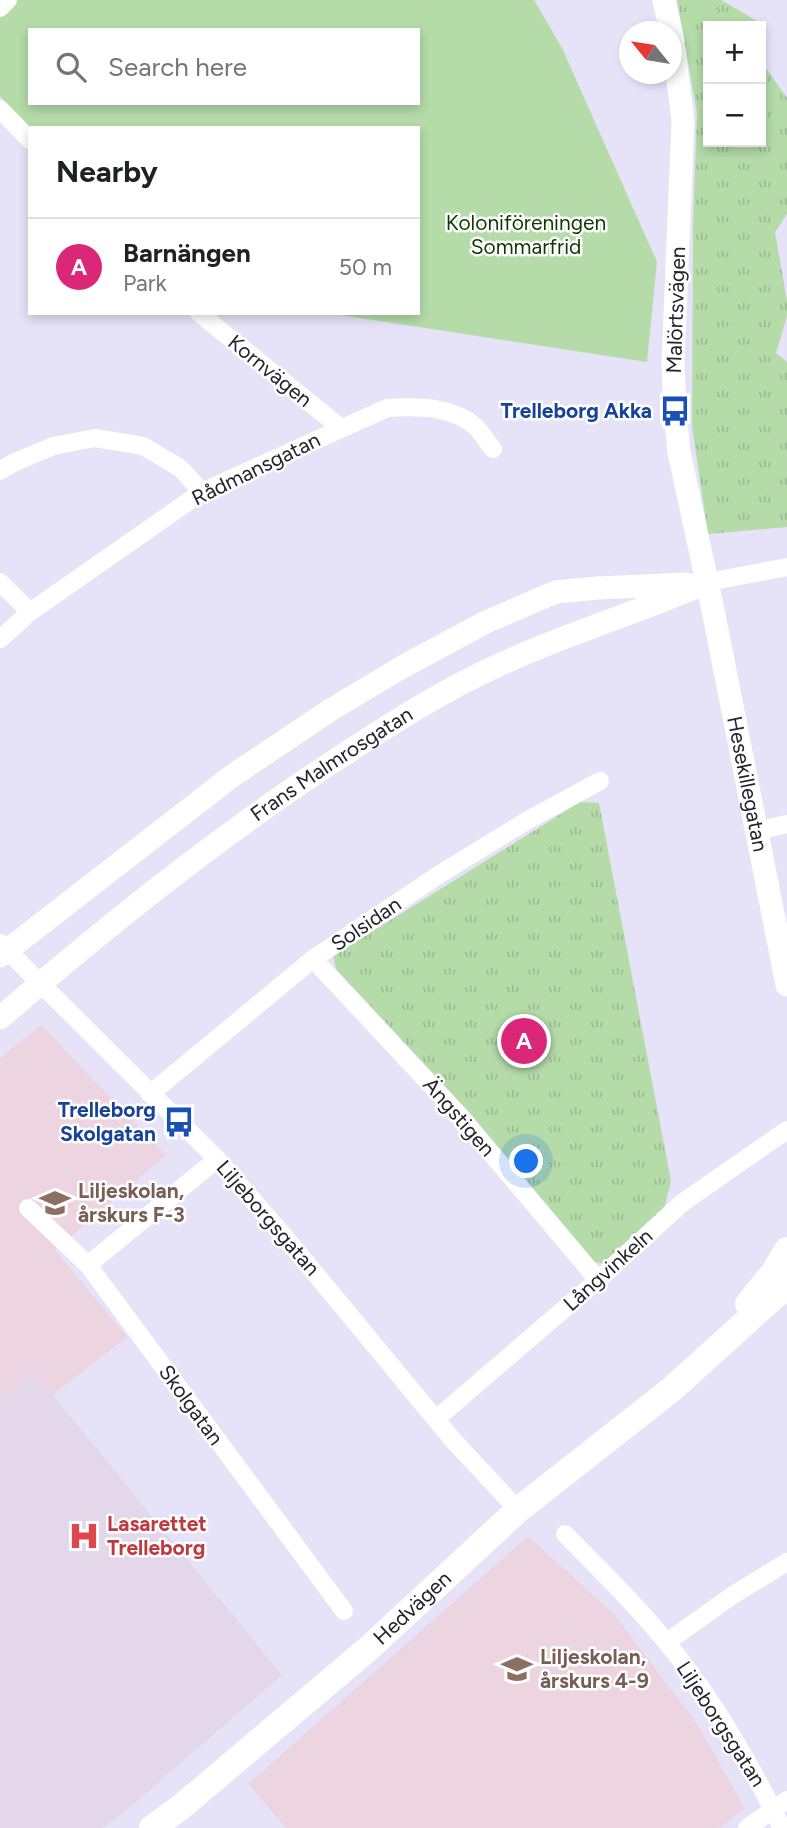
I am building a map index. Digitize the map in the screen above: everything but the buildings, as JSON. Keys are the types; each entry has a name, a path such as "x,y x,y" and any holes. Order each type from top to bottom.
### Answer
{"main road":[{"name":"Hedvägen","path":"672,1389 724,1333 774,1272 787,1250"},
{"name":"Hedvägen","path":"152,1828 181,1807 368,1649 518,1510 672,1389 777,1294 787,1289"}],"street":[{"path":"0,8 8,0"},
{"name":"Malörtsvägen","path":"664,0 668,21"},
{"name":"Malörtsvägen","path":"678,84 683,120 673,364 675,411 680,452 708,582"},
{"path":"0,109 28,139"},
{"name":"Kornvägen","path":"201,315 341,428"},
{"name":"Rådmansgatan","path":"0,639 30,612 202,492 387,408 415,406 450,413 476,427 493,449"},
{"path":"0,471 53,446 95,438 143,446 180,468 202,492"},
{"name":"Frans Malmrosgatan","path":"3,950 232,776 332,709 486,622 556,592 708,582 787,566"},
{"path":"0,582 30,612"},
{"name":"Frans Malmrosgatan","path":"0,1018 169,877 275,800 384,728 500,664 708,582"},
{"name":"Hesekillegatan","path":"708,582 787,985"},
{"name":"Solsidan","path":"150,1094 313,959 440,874 528,820 600,781"},
{"path":"757,831 787,824"},
{"name":"Liljeborgsgatan","path":"3,950 40,983 218,1159 436,1419 518,1510"},
{"name":"Ängstigen","path":"313,959 457,1113 598,1280"},
{"name":"Långvinkeln","path":"436,1419 598,1280 682,1203 787,1130"},
{"path":"88,1265 218,1159"},
{"name":"Skolgatan","path":"27,1208 88,1265 344,1611"},
{"name":"Liljeborgsgatan","path":"565,1534 667,1642 694,1678 762,1787 780,1805 782,1828"},
{"path":"667,1642 733,1595 787,1562"},
{"path":"747,1828 780,1805"}],"shaded area":[{"name":"Liljeskolan, årskurs F-3","path":"41,1025 166,1155 55,1250 127,1337 52,1395 33,1372 0,1397 0,1058"},
{"name":"Lasarettet Trelleborg","path":"33,1371 282,1675 121,1815 102,1828 0,1828 0,1397"},
{"name":"Liljeskolan, årskurs 4-9","path":"528,1536 614,1614 698,1725 745,1809 719,1828 286,1828 248,1784"}],"green space":[{"name":"Koloniföreningen Sommarfrid","path":"0,0 534,0 562,48 657,262 647,362 340,315 420,315 420,126 28,126 0,96"},
{"path":"677,0 721,0 757,21 703,21 703,147 766,147 766,68 787,98 787,214 775,232 787,301 787,316 776,353 787,362 787,527 708,534 692,427 693,222 697,113"},
{"path":"580,802 599,803 671,1181 663,1213 604,1264 595,1262 470,1113 336,969 333,956"}],"place":[{"name":"Trelleborg Akka","path":"675,411"},
{"name":"Barnängen","path":"524,1041"},
{"name":"Trelleborg Skolgatan","path":"179,1122"},
{"name":"Liljeskolan, årskurs F-3","path":"55,1203"},
{"name":"Lasarettet Trelleborg","path":"84,1536"},
{"name":"Liljeskolan, årskurs 4-9","path":"517,1669"}]}
